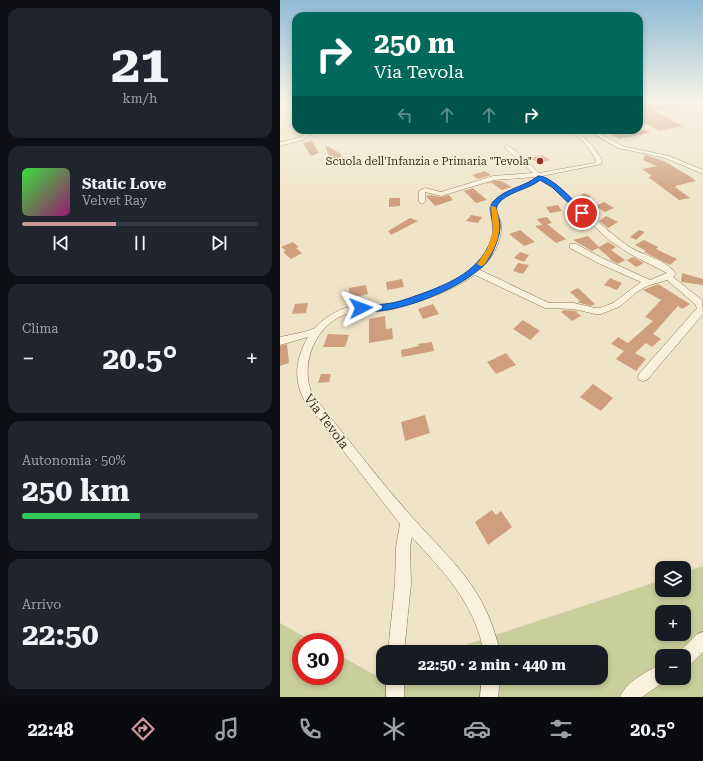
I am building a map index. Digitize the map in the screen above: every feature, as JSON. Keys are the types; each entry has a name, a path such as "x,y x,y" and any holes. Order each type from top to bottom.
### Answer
{"street":[{"path":"280,144 301,139 307,135"},
{"name":"Via Tevola","path":"422,202 421,192 423,190 430,190 436,194 441,194 493,178 538,176 599,163 598,157 591,147 579,135"},
{"path":"598,135 622,148 667,157 703,172"},
{"path":"474,271 548,306 572,306 595,311 601,311 616,305 634,290 648,282 668,277 672,274 670,271 617,243 554,186 538,176 507,147"},
{"name":"Via Tevola","path":"491,645 490,637 484,621 469,593 456,576 406,522 306,394 302,381 302,368 308,345 316,331 332,318 344,312 355,309 385,307 400,304 445,288 474,271 487,256 496,234 497,224 493,209 494,204 501,198 535,182 538,176"},
{"path":"573,246 592,257 648,282"},
{"path":"643,377 702,309 700,303 668,277"},
{"path":"280,341 316,331"},
{"path":"397,645 402,590 402,547 406,522"},
{"path":"691,652 703,640"},
{"path":"628,697 640,686 655,677"},
{"path":"395,685 395,697"},
{"path":"490,697 491,685"}],"green space":[{"path":"703,566 703,697 280,697 280,623 298,633 292,633 292,685 344,685 344,658 376,675 376,685 608,685 608,645 465,645 655,582 655,597 691,597 691,570"}],"building":[{"path":"612,135 641,135 619,139"},
{"path":"312,141 319,153 311,156 303,143"},
{"path":"325,145 340,153 343,160 331,162"},
{"path":"542,155 550,160 538,164 531,158"},
{"path":"645,155 664,161 694,179 696,181 675,186 690,198 679,200 648,177 652,176 642,169 657,166 643,160"},
{"path":"485,171 491,175 478,179 472,175"},
{"path":"494,181 501,181 512,187 502,190 492,183 485,184"},
{"path":"473,188 487,200 476,203 464,191"},
{"path":"584,193 591,196 580,204 575,200"},
{"path":"430,195 441,197 449,195 453,200 435,206 426,196"},
{"path":"389,198 400,198 400,206 389,207"},
{"path":"604,202 614,208 605,212 595,206"},
{"path":"558,205 562,211 550,213 546,207"},
{"path":"471,215 482,217 478,223 466,221"},
{"path":"606,216 618,222 608,228 599,221"},
{"path":"547,217 552,223 547,224 566,239 556,243 535,226 542,225 537,219"},
{"path":"410,218 418,221 391,235 388,231"},
{"path":"520,230 535,242 524,246 509,234"},
{"path":"639,230 645,232 636,240 630,237"},
{"path":"588,236 599,247 608,242 616,247 611,250 625,260 618,264 610,260 611,259 598,248 592,251 573,240"},
{"path":"644,240 658,247 656,249 677,259 670,265 644,252 646,251 635,245"},
{"path":"293,242 299,247 296,248 302,253 291,259 283,252 286,251 281,247"},
{"path":"520,252 529,255 524,262 514,258"},
{"path":"633,257 644,263 636,267 627,260"},
{"path":"518,263 529,265 523,274 513,271"},
{"path":"682,273 703,279 703,285 681,282"},
{"path":"610,278 622,283 617,290 604,285"},
{"path":"402,279 404,287 387,290 386,282"},
{"path":"658,284 690,304 682,309 678,306 653,334 661,339 652,347 646,343 635,353 646,359 636,371 616,359 624,351 611,344 618,337 628,343 653,321 645,317 661,300 643,290"},
{"path":"366,285 368,294 350,298 349,288"},
{"path":"578,288 595,304 591,306 577,302 580,301 570,292"},
{"path":"308,303 306,313 292,314 295,304"},
{"path":"433,304 439,314 423,319 418,309"},
{"path":"564,310 578,311 576,312 581,316 572,321 561,312"},
{"path":"385,316 386,329 392,328 393,339 369,343 369,319"},
{"path":"523,320 540,331 530,340 513,329"},
{"path":"328,334 349,335 345,347 323,347"},
{"path":"432,342 434,351 402,357 401,350 419,346 418,344"},
{"path":"287,344 289,363 280,366 280,346"},
{"path":"506,353 516,365 496,374 487,362"},
{"path":"321,374 331,374 329,382 318,383"},
{"path":"593,384 613,398 601,411 580,397"},
{"path":"425,415 430,433 405,441 401,422"},
{"path":"492,510 496,515 501,511 512,527 488,545 475,522"}],"slow traffic":[{"path":"481,264 491,249 497,231 497,222 493,207"}],"place":[{"name":"Scuola dell'Infanzia e Primaria \"Tevola\"","path":"540,161"}],"route":[{"path":"361,308 385,307 400,304 445,288 456,283 474,271 487,256 497,231 497,224 493,209 496,201 535,182 540,177 554,186 582,213"}]}
